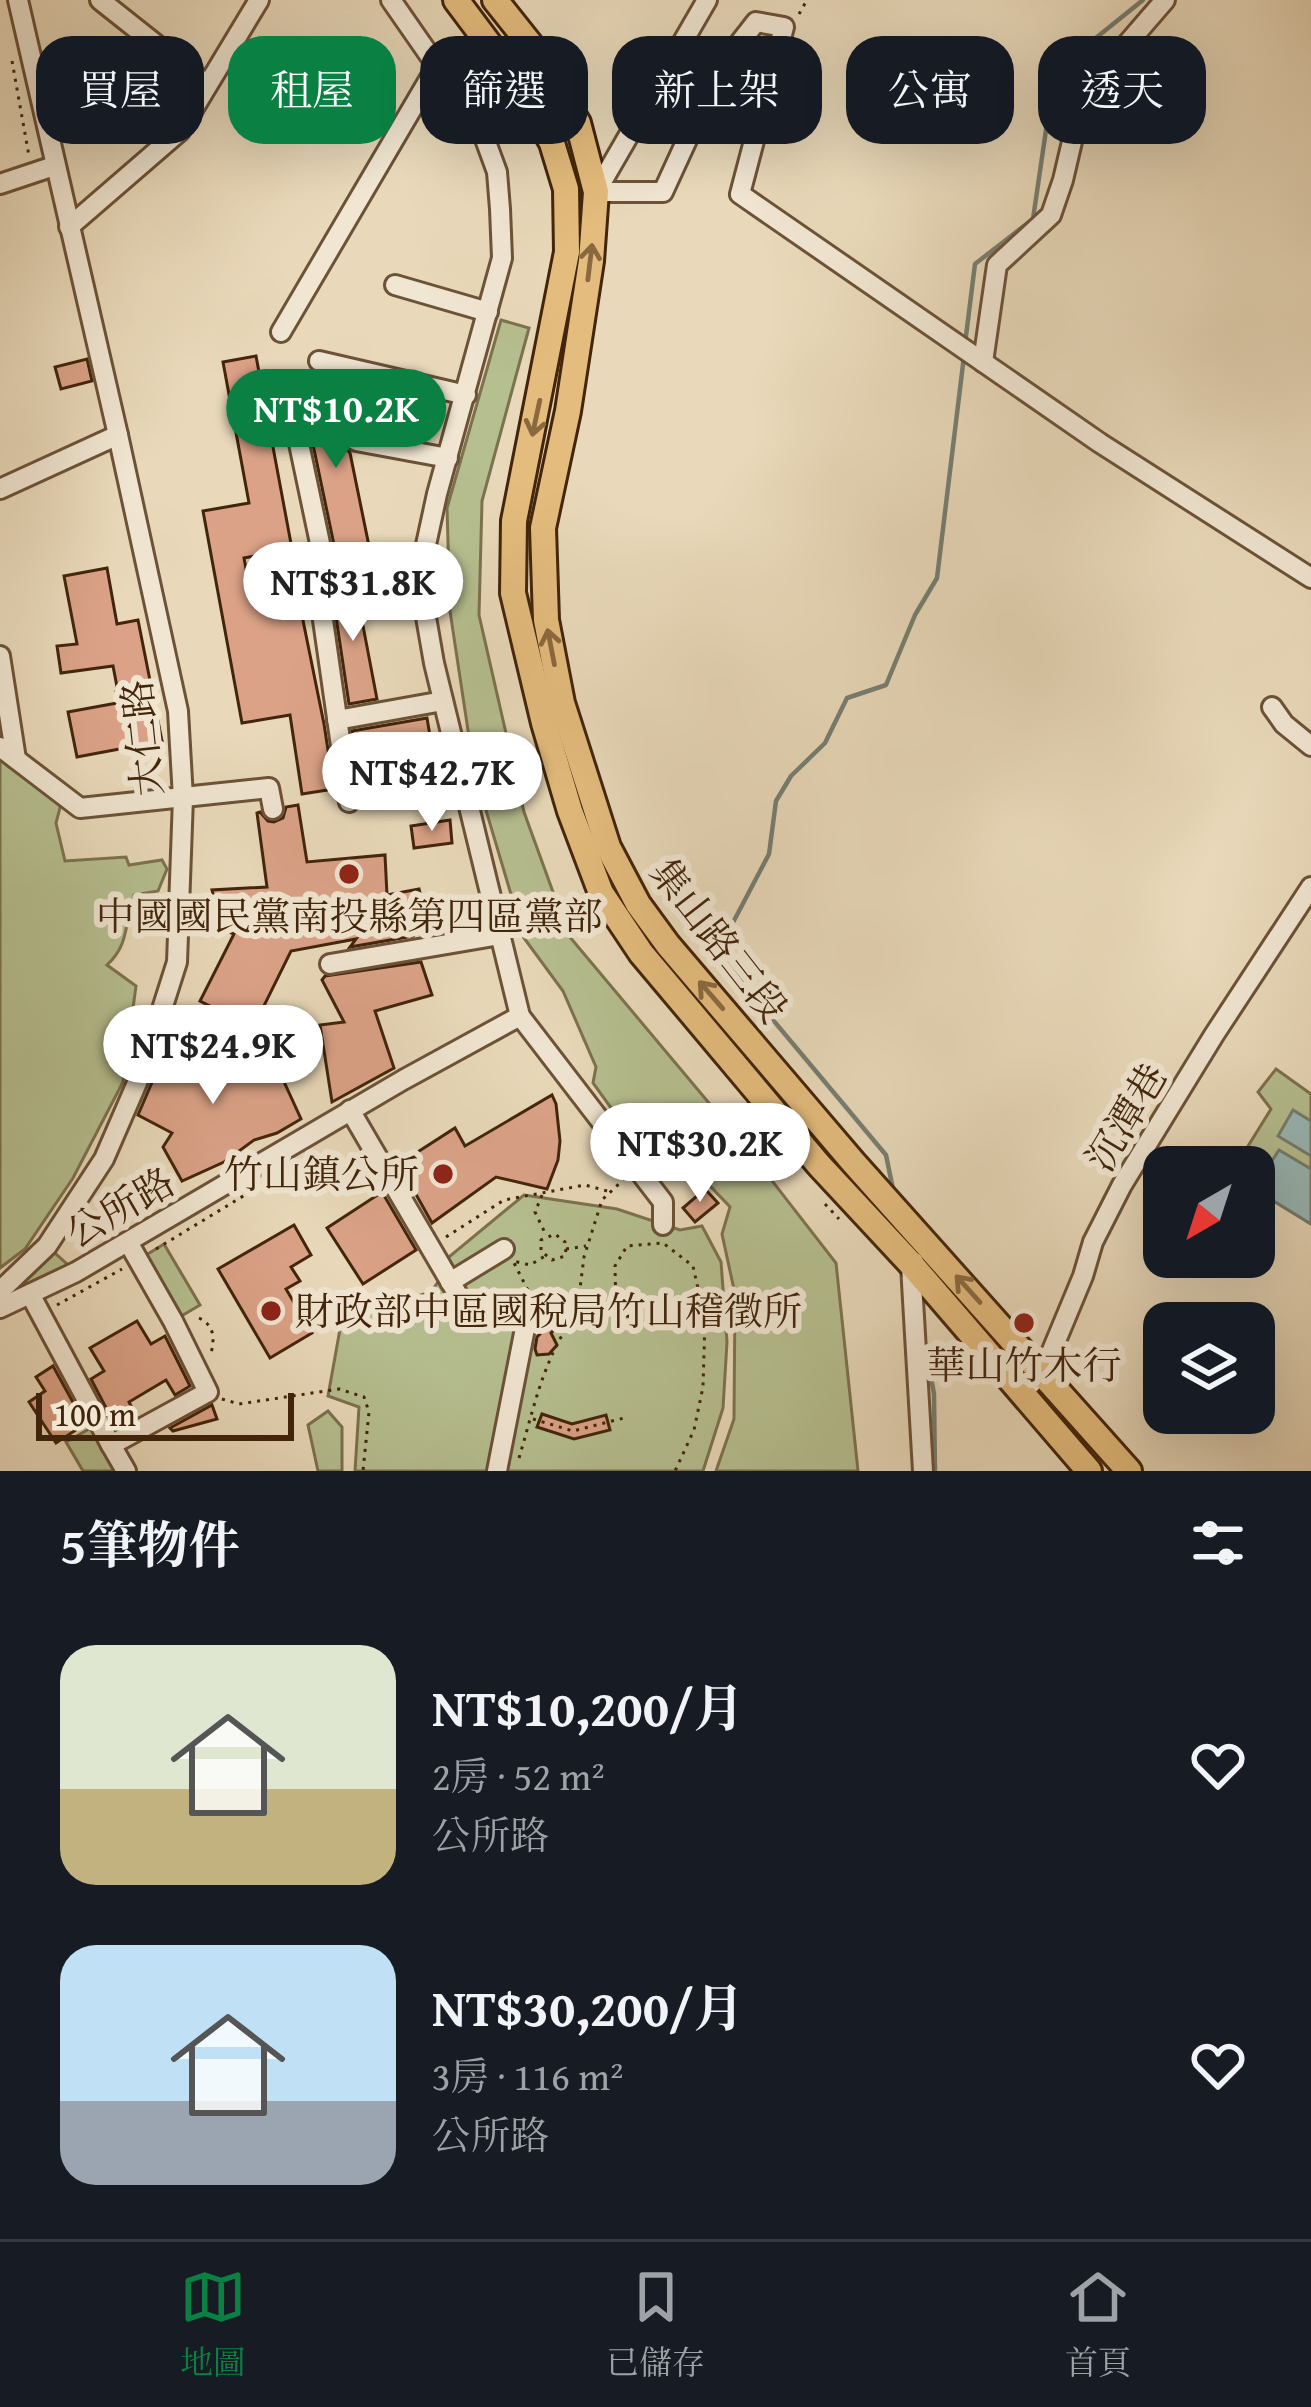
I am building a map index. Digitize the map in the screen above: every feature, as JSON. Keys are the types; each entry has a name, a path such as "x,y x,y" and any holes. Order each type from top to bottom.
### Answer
{"main road":[{"name":"集山路三段","path":"456,0 519,84 552,143 566,189 567,252 514,521 513,593 544,723 601,893 640,953 819,1166 911,1264 1089,1471"},
{"name":"集山路三段","path":"495,0 538,54 578,123 596,192 591,261 568,411 543,528 546,620 562,704 608,848 658,931 854,1162 1129,1471"}],"street":[{"name":"大仁路","path":"0,1291 47,1246 104,1160 143,1070 177,962 183,798 178,711 18,0"},
{"path":"100,0 207,85"},
{"path":"69,227 180,131 259,0"},
{"path":"391,0 420,42"},
{"path":"706,0 596,192 663,192 720,68 756,22 784,27 740,194 1100,443 1311,578"},
{"path":"979,359 997,265 1051,215 1064,180 1085,86 1165,0"},
{"path":"281,332 420,95"},
{"path":"487,144 497,172 502,258 419,577 434,664 520,1016 663,1202 664,1225"},
{"path":"0,184 54,166"},
{"path":"394,285 488,312"},
{"path":"320,362 466,395"},
{"path":"286,382 325,568 334,572 423,561"},
{"path":"0,489 118,435"},
{"path":"356,441 448,458"},
{"path":"320,598 349,802"},
{"path":"0,656 8,753 80,808 269,788 273,809"},
{"path":"337,720 443,701"},
{"path":"1272,707 1311,746"},
{"name":"沉潭巷","path":"1022,1393 1043,1372 1094,1242 1122,1185 1311,887"},
{"path":"330,964 500,935"},
{"name":"公所路","path":"0,1308 76,1272 520,1016"},
{"path":"350,1110 460,1300 527,1318 496,1471"},
{"path":"112,1445 208,1392 128,1242"},
{"path":"47,1246 76,1272"},
{"path":"450,1282 504,1249"},
{"path":"923,1471 911,1264 933,1249"},
{"path":"29,1294 126,1471"}],"path":[{"path":"9,44 31,155 15,161"},
{"path":"515,1471 538,1390 559,1338 577,1313 588,1245 602,1200 624,1179"},
{"path":"431,1246 504,1200 585,1186 611,1192"},
{"path":"543,1194 535,1212 547,1237"},
{"path":"817,1194 838,1219"},
{"path":"555,1234 566,1249 565,1256 552,1260 542,1251 542,1240 555,1234"},
{"path":"616,1312 615,1265 627,1246 663,1243 693,1266 705,1320 704,1387 694,1430 675,1471"},
{"path":"566,1249 588,1245"},
{"path":"532,1298 513,1261 530,1265 546,1255"},
{"path":"577,1313 604,1310 652,1324 701,1302"},
{"path":"200,1318 212,1330 211,1354"},
{"path":"552,1336 559,1338"},
{"path":"208,1392 239,1403 339,1389 364,1397 369,1412 363,1471"},
{"path":"229,1394 239,1403"},
{"path":"531,1419 574,1431 624,1418"}],"green space":[{"path":"501,320 529,328 482,501 479,615 524,812 569,936 836,1263 858,1471 716,1471 734,1419 735,1294 722,1234 730,1207 638,1110 619,1119 593,1083 596,1067 563,991 524,938 474,770 450,611 447,508"},
{"path":"0,750 62,800 56,823 65,861 126,857 129,865 162,860 167,869 158,891 134,895 123,941 107,965 136,986 123,1082 73,1178 25,1249 0,1268"},
{"path":"1276,1069 1311,1094 1311,1224 1275,1202 1275,1146 1248,1146 1271,1109 1258,1092"},
{"path":"524,1195 617,1209 680,1230 702,1226 721,1262 727,1342 723,1408 703,1471 355,1471 359,1407 328,1396 342,1318 431,1292 444,1261"},
{"path":"164,1244 200,1305 173,1321 138,1260"},
{"path":"47,1246 76,1272 0,1298"},
{"path":"328,1411 342,1427 342,1471 318,1471 308,1425"},
{"path":"98,1424 126,1471 83,1471 66,1442"}],"water":[{"path":"1293,1110 1311,1121 1311,1156 1278,1136"},
{"path":"1279,1150 1311,1169 1311,1224 1275,1202"}],"building":[{"path":"256,356 292,549 244,558 250,590 295,581 334,789 302,794 290,715 242,723 203,511 249,503 223,362"},
{"path":"87,359 92,381 61,389 55,367"},
{"path":"337,385 346,432 343,444 350,453 370,551 337,559 302,392"},
{"path":"107,568 117,624 138,620 162,741 77,757 68,712 117,703 118,692 113,666 61,673 57,646 77,644 64,576"},
{"path":"322,581 334,586 355,584 377,699 349,704 333,597"},
{"path":"427,718 437,778 397,785 395,777 360,783 352,731"},
{"path":"298,805 307,862 385,855 387,895 419,889 430,929 350,947 356,939 291,951 253,1028 200,1001 234,934 222,929 212,890 267,887 257,813 274,822 283,818 286,807"},
{"path":"450,820 452,843 414,848 411,826"},
{"path":"421,962 432,995 375,1011 394,1068 332,1102 320,1025 344,1022 322,980"},
{"path":"169,1032 235,1074 274,1060 301,1119 182,1181 163,1147 172,1133 138,1115"},
{"path":"552,1095 560,1141 547,1189 496,1177 432,1223 399,1164 455,1128 465,1146"},
{"path":"705,1189 718,1203 695,1222 683,1208"},
{"path":"382,1192 416,1250 363,1284 327,1228"},
{"name":"財政部中區國稅局竹山稽徵所","path":"294,1225 311,1255 291,1267 300,1281 286,1289 312,1333 270,1358 218,1269"},
{"path":"546,1308 558,1309 562,1322 551,1333 557,1345 549,1354 537,1355 537,1337 543,1331 540,1315"},
{"path":"137,1321 151,1344 165,1336 190,1386 175,1395 166,1380 129,1402 136,1416 116,1427 91,1379 104,1371 90,1348"},
{"path":"53,1366 85,1424 56,1443 29,1402 45,1391 36,1377"},
{"path":"212,1405 217,1419 170,1428"},
{"path":"542,1414 572,1424 606,1415 610,1430 574,1439 537,1427"}],"waterway":[{"path":"965,344 975,264 1033,219 1052,89 1071,58 1143,0"},
{"path":"894,1194 886,1155 717,953 769,854 776,801 791,776 825,743 847,698 886,685 915,615 937,578 964,356"},
{"path":"924,1339 934,1394 935,1471"}],"place":[{"name":"中國國民黨南投縣第四區黨部","path":"349,874"},
{"name":"竹山鎮公所","path":"443,1174"},
{"name":"財政部中區國稅局竹山稽徵所","path":"271,1311"},
{"name":"華山竹木行","path":"1024,1323"}]}
